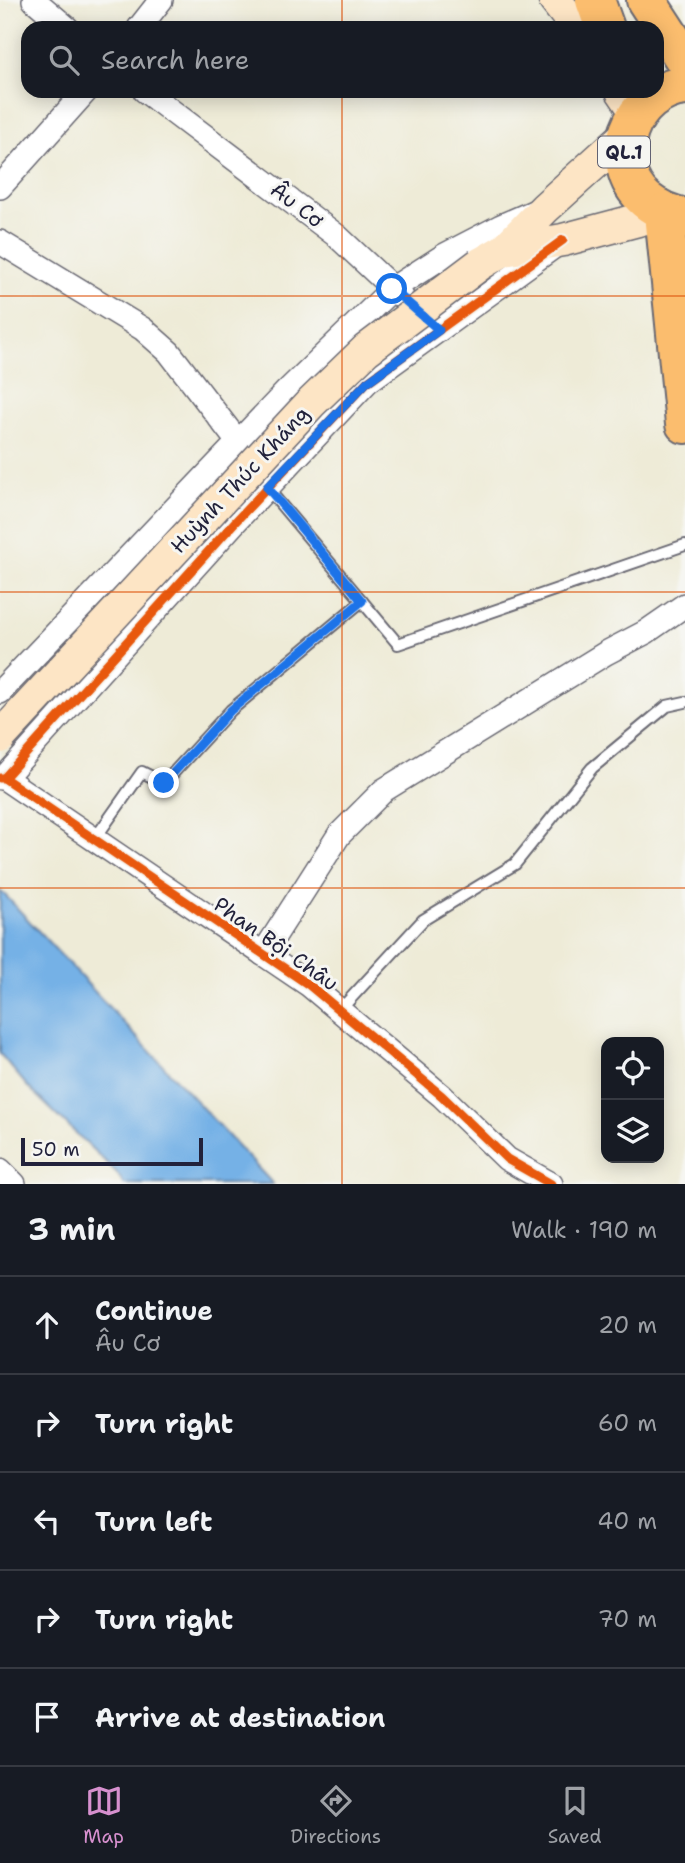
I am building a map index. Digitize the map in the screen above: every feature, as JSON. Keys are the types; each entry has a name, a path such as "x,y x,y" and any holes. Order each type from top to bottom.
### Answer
{"highway":[{"path":"595,0 603,21"},
{"path":"646,0 660,21"},
{"path":"664,28 685,60"},
{"name":"QL.1","path":"664,92 685,86"},
{"name":"QL.1","path":"650,98 628,107 624,152 627,169 634,186 645,199 674,215"},
{"path":"674,215 685,424"}],"main road":[{"path":"555,0 572,21"},
{"name":"Huỳnh Thúc Kháng","path":"0,737 310,404 366,350 492,257 545,208 628,107"},
{"name":"Huỳnh Thúc Kháng","path":"492,257 674,215"}],"street":[{"path":"34,0 59,21"},
{"path":"144,21 161,0"},
{"path":"0,187 80,98"},
{"name":"Âu Cơ","path":"154,98 337,236 439,330"},
{"path":"0,692 287,391 392,289 474,239 545,208"},
{"path":"2,778 267,487 367,382 563,240"},
{"path":"0,242 143,328 169,352 238,442"},
{"path":"263,954 339,835 384,790 606,653 646,632 685,605"},
{"name":"Phan Bội Châu","path":"2,778 309,985 442,1096 507,1159 551,1184"},
{"path":"0,1170 14,1184"}],"lane":[{"path":"267,487 398,644 685,545"},
{"path":"94,840 142,772 164,783 231,710 362,601"},
{"path":"340,1010 423,920 515,864 592,768 667,706 685,702"}],"water":[{"path":"0,891 273,1184 124,1184 116,1172 28,1087 0,1054"}],"cycle path":[{"path":"4,778 235,522 367,382 563,240"},
{"path":"0,778 4,778 309,985 442,1096 507,1159 551,1184"}],"route":[{"path":"164,783 231,710 362,601 267,487 367,382 439,330 392,289"}]}
